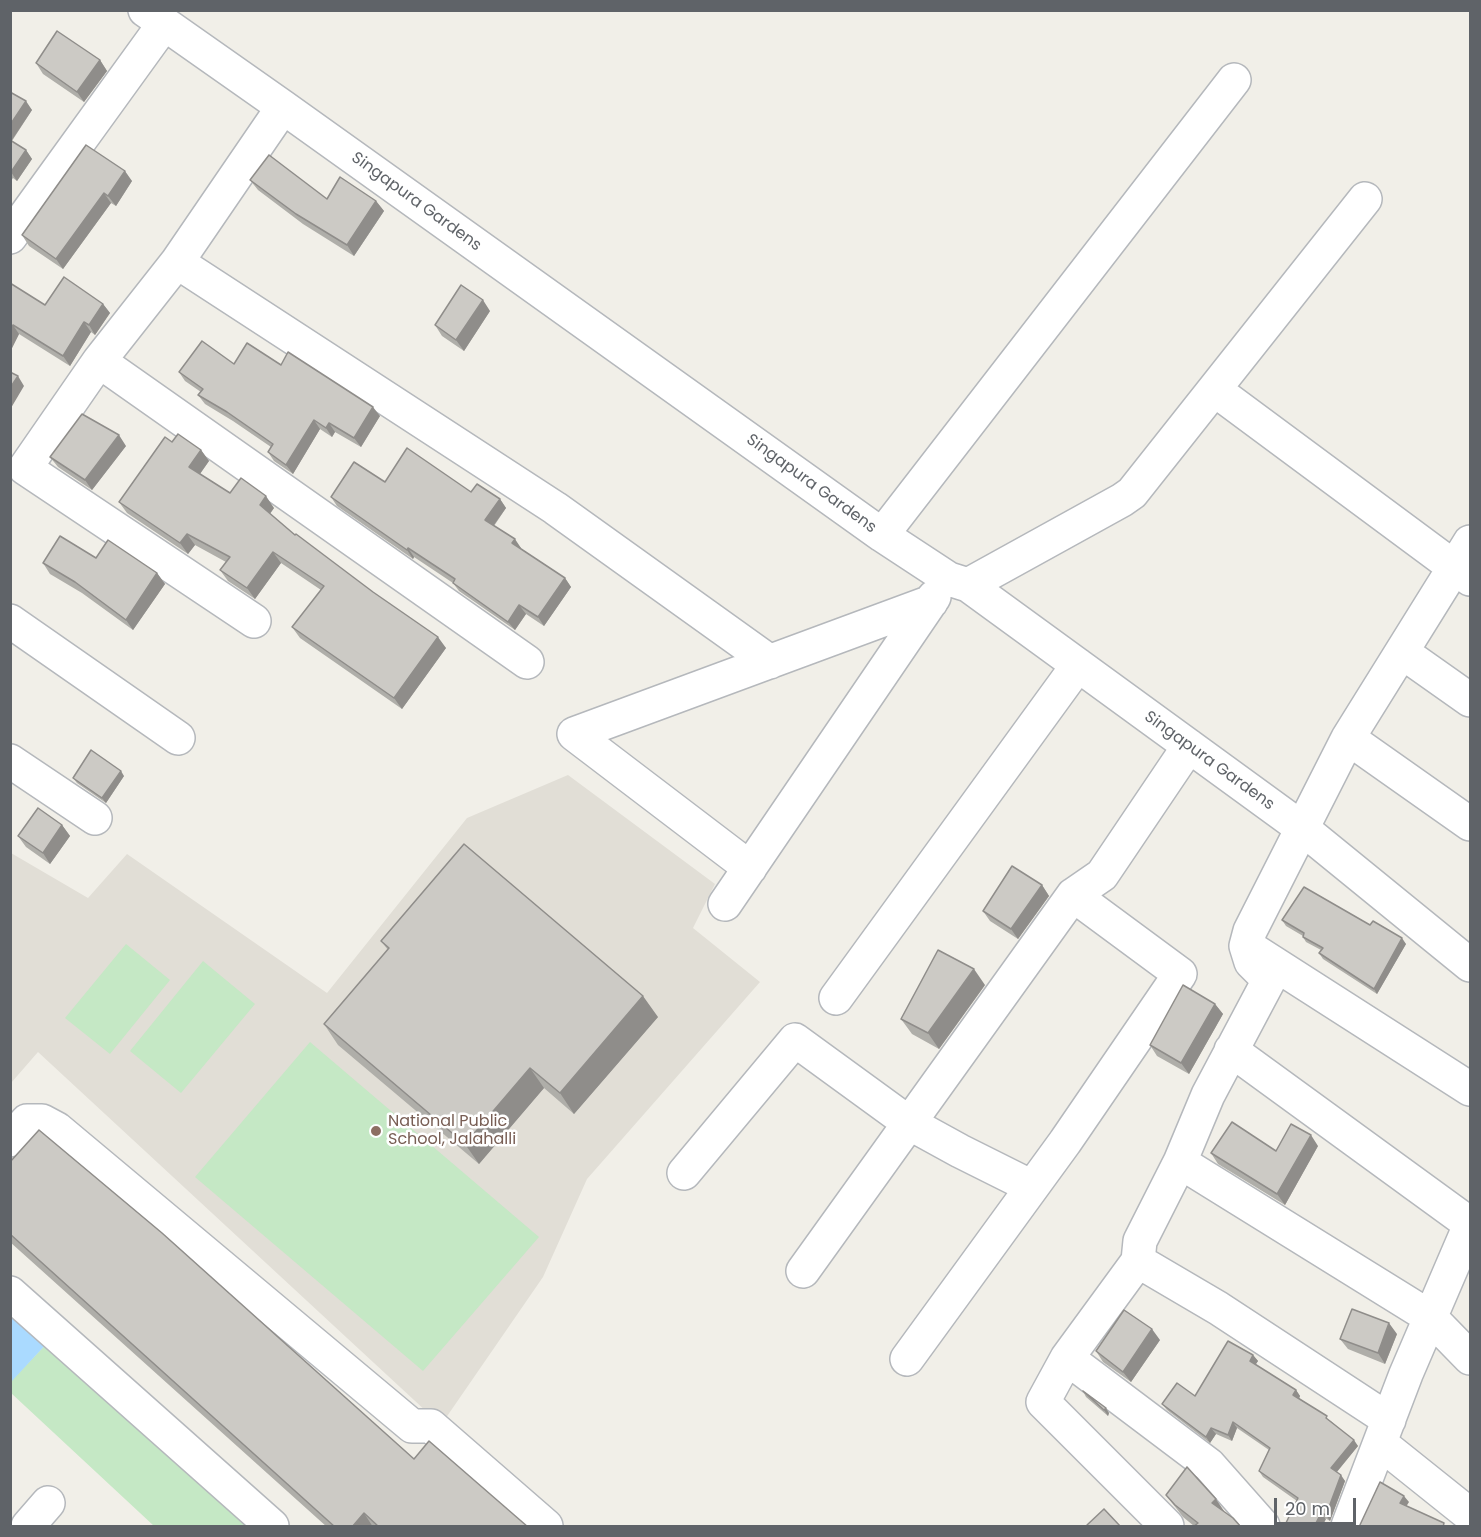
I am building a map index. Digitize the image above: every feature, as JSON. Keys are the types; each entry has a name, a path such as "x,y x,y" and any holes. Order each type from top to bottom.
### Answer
{"street":[{"name":"Singapura Gardens","path":"154,17 882,535 949,589 1078,665 1303,829 1470,965"},
{"path":"10,237 154,17"},
{"path":"882,535 1234,80"},
{"path":"254,621 18,478 99,361 177,262 283,107"},
{"path":"750,868 574,734 770,662 949,589 1122,501 1132,493 1215,390 1365,199"},
{"path":"177,262 555,508 770,662"},
{"path":"99,361 527,662"},
{"path":"1167,1527 1042,1402 1067,1358 1138,1262 1140,1241 1179,1162 1208,1095 1269,980 1251,962 1246,946 1250,932 1348,738 1402,652 1465,563 1215,390"},
{"path":"725,904 949,589"},
{"path":"10,621 178,738"},
{"path":"1402,652 1470,700"},
{"path":"836,998 1078,665"},
{"path":"1348,738 1470,824"},
{"path":"803,1271 1073,895 1102,875 1189,746"},
{"path":"10,761 94,818"},
{"path":"907,1359 1032,1187 1180,974 1073,895"},
{"path":"1246,946 1470,1089"},
{"path":"684,1173 795,1040 909,1123 1032,1187"},
{"path":"1232,1050 1470,1224 1430,1317 1348,1527"},
{"path":"10,1140 27,1121 42,1121 57,1129 412,1426 431,1426 546,1527"},
{"path":"1179,1162 1430,1317 1470,1358"},
{"path":"1138,1262 1218,1308 1384,1432 1470,1515"},
{"path":"10,1293 272,1527"},
{"path":"1067,1358 1209,1465 1263,1527"}],"shaded area":[{"name":"National Public School, Jalahalli","path":"568,775 715,884 693,928 760,982 587,1179 543,1277 441,1425 38,1052 11,1083 11,853 88,898 127,854 327,993 467,818"}],"green space":[{"path":"126,944 170,980 110,1054 65,1018"},
{"path":"203,961 255,1004 181,1093 130,1051"},
{"path":"310,1042 539,1237 423,1371 195,1177"},
{"path":"50,1340 254,1526 154,1526 11,1393 10,1382"}],"water":[{"path":"10,1303 50,1340 11,1382 10,1382"}],"building":[{"path":"57,31 100,60 77,92 36,63"},
{"path":"10,92 26,101 10,125"},
{"path":"10,140 26,150 11,172 10,172"},
{"path":"86,145 125,171 108,196 104,193 56,259 22,235"},
{"path":"269,155 327,199 340,177 376,201 347,245 296,214 250,180"},
{"path":"64,277 103,304 89,325 84,322 63,356 13,325 10,330 10,283 45,305"},
{"path":"461,285 483,300 456,340 435,325"},
{"path":"202,341 234,364 247,343 281,365 288,352 373,407 354,438 329,423 326,428 314,420 286,465 268,452 273,444 198,395 203,389 179,372"},
{"path":"10,372 18,376 10,388"},
{"path":"82,414 119,435 85,480 50,457"},
{"path":"178,434 201,450 189,467 230,493 241,478 266,496 260,505 295,535 438,637 394,698 292,627 324,586 273,552 247,588 220,570 230,557 187,534 180,543 119,502 165,437 172,442"},
{"path":"407,448 471,492 477,484 500,499 485,520 515,539 512,543 565,578 538,617 519,605 508,622 453,583 455,579 408,548 407,550 331,497 354,462 385,482"},
{"path":"60,536 96,558 108,540 157,573 126,620 75,582 43,563"},
{"path":"91,750 121,771 102,798 73,778"},
{"path":"38,808 62,825 43,853 18,836"},
{"path":"464,844 643,996 560,1093 530,1068 465,1144 324,1024 389,948 381,941"},
{"path":"1012,866 1042,885 1011,929 983,911"},
{"path":"1304,887 1370,925 1373,921 1402,938 1374,989 1319,953 1323,948 1303,937 1304,933 1282,920"},
{"path":"938,950 974,969 928,1033 901,1019"},
{"path":"1183,985 1215,1004 1181,1063 1150,1045"},
{"path":"1232,1122 1276,1151 1291,1124 1311,1135 1277,1194 1211,1153"},
{"path":"39,1130 162,1233 414,1459 429,1441 528,1527 379,1527 364,1513 352,1527 335,1527 10,1234 10,1162"},
{"path":"1352,1309 1389,1323 1378,1353 1340,1339"},
{"path":"1124,1310 1152,1329 1123,1372 1096,1351"},
{"path":"1228,1341 1253,1355 1250,1361 1296,1390 1293,1395 1327,1416 1326,1418 1354,1440 1331,1468 1341,1475 1326,1515 1321,1513 1314,1527 1284,1527 1298,1498 1259,1471 1270,1448 1233,1422 1228,1435 1211,1428 1206,1437 1162,1404 1177,1383 1195,1396"},
{"path":"1083,1391 1106,1408 1104,1410"},
{"path":"1187,1467 1216,1499 1212,1503 1233,1518 1241,1527 1193,1527 1198,1523 1166,1495"},
{"path":"1380,1482 1404,1496 1400,1503 1444,1523 1443,1527 1359,1527"},
{"path":"1104,1509 1121,1527 1088,1527 1087,1525"}],"place":[{"name":"National Public School, Jalahalli","path":"376,1131"}]}
